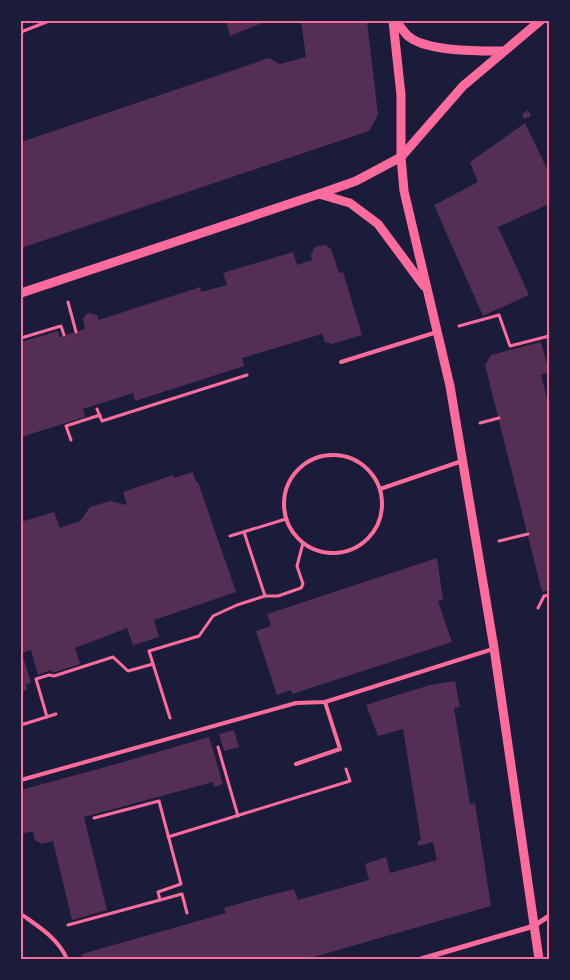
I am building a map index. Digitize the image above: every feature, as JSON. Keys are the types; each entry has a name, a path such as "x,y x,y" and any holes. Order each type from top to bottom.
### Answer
{"street":[{"path":"395,21 409,37 434,46 470,51 503,52"},
{"path":"395,21 402,105 401,157 406,208 450,386 494,648 539,959"},
{"path":"21,293 356,181 401,157 463,86 540,21"},
{"path":"319,194 350,203 378,224 428,291"},
{"path":"421,959 534,926 549,916"}],"lane":[{"path":"342,362 437,332"},
{"path":"337,455 356,460 370,472 380,489 382,508 377,527 366,542 349,551 320,552 303,543 290,528 286,519 284,501 290,482 301,467 318,457 337,455"},
{"path":"380,489 462,461"},
{"path":"21,780 296,703 325,702 494,648"},
{"path":"296,764 340,749 325,702"},
{"path":"21,914 54,938 64,951 67,959"}],"path":[{"path":"21,32 49,21"},
{"path":"437,332 499,315 510,346 549,336"},
{"path":"73,319 76,332"},
{"path":"21,338 61,326 64,336"},
{"path":"98,409 102,421 247,375"},
{"path":"71,440 66,426 100,416"},
{"path":"230,536 286,519"},
{"path":"244,532 265,596"},
{"path":"477,546 528,534"},
{"path":"175,737 149,651 199,636 213,616 238,605 265,596 278,596 301,588 303,584 297,566 303,543"},
{"path":"538,608 544,596 549,594"},
{"path":"47,717 36,680 113,657 128,671 153,664"},
{"path":"21,725 56,714"},
{"path":"212,727 238,816"},
{"path":"168,837 350,781 340,749"},
{"path":"94,818 159,801 180,884 158,892 160,900"},
{"path":"54,938 64,926 182,894 187,913"}],"building":[{"path":"226,21 267,21 230,36"},
{"path":"301,21 367,21 378,115 369,131 21,248 21,142 269,58 280,64 306,57"},
{"path":"528,110 531,116 524,119 522,114"},
{"path":"525,123 549,173 549,204 498,227 529,295 483,316 434,205 478,182 470,162"},
{"path":"325,245 331,249 339,273 343,272 362,335 332,344 325,342 322,334 242,358 244,366 135,401 133,393 83,409 85,417 21,437 21,342 58,331 59,337 85,329 83,319 89,313 97,315 99,320 200,287 201,292 227,285 223,273 293,252 297,265 312,260 311,255 314,248"},
{"path":"541,342 549,372 541,375 549,406 549,590 542,592 485,365 491,355"},
{"path":"193,472 236,592 154,620 159,637 133,645 127,628 75,648 80,664 52,673 51,670 38,675 31,650 22,653 31,683 26,684 27,690 21,692 21,522 54,512 60,528 80,521 90,507 110,501 127,505 123,492 173,475 174,478"},
{"path":"437,558 443,600 438,601 452,642 292,694 291,690 277,695 256,631 271,626 267,614"},
{"path":"455,681 460,707 454,708 470,804 475,803 491,906 307,959 83,959 82,954 226,913 224,908 259,898 294,889 298,900 369,880 365,864 386,857 390,873 437,860 433,842 418,846 418,841 421,840 403,729 378,736 366,705 430,685"},
{"path":"234,730 239,747 224,751 219,734"},
{"path":"209,737 223,784 214,787 213,782 84,817 107,910 72,920 53,841 42,844 35,840 33,831 21,834 21,790"}]}
